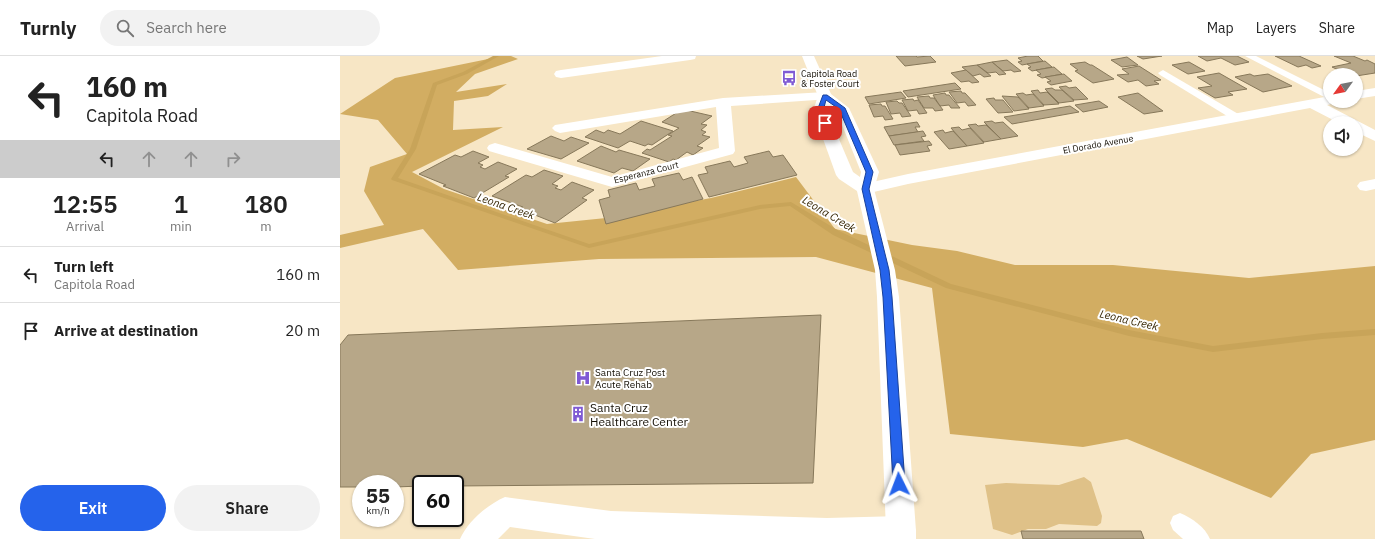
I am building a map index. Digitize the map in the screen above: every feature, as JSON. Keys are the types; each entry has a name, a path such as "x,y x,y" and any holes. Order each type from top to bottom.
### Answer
{"street":[{"path":"561,74 690,56"},
{"path":"476,539 506,512 607,532 827,533 902,536 888,297 885,270 865,189 870,172 842,108 825,96 808,56"},
{"path":"1363,94 1375,92"},
{"path":"560,128 722,102 825,96"},
{"path":"825,96 820,111 845,175 865,189"},
{"name":"El Dorado Avenue","path":"865,189 916,177 1323,101"},
{"name":"Esperanza Court","path":"495,148 612,182 727,151 722,102"},
{"path":"1312,103 1337,116"},
{"path":"1363,130 1375,136"}],"lane":[{"path":"1249,56 1323,93"},
{"path":"1163,73 1236,117"},
{"path":"1180,523 1199,539"}],"shaded area":[{"path":"493,56 511,56 518,59 475,74 456,92 507,84 488,96 454,101 453,130 503,127 412,172 444,189 547,224 606,218 711,198 796,177 835,229 912,245 957,251 1015,265 1113,265 1249,278 1375,266 1375,440 1311,454 1271,498 1127,439 1083,447 950,434 932,288 816,257 599,259 458,270 423,229 340,248 340,235 384,225 364,191 370,167 407,154 378,120 340,114 395,78 493,58"},
{"path":"1084,477 1091,482 1102,516 1101,523 1097,526 1059,524 1046,529 1028,529 1012,535 993,529 985,485 1006,483 1059,485"}],"building":[{"path":"896,56 930,56 936,62 905,66"},
{"path":"1038,56 1043,61 1022,65 1018,62 1022,61 1018,58"},
{"path":"1137,56 1162,56 1143,59"},
{"path":"1198,56 1237,56 1249,62 1235,65 1221,58 1207,61"},
{"path":"1275,56 1299,56 1321,66 1312,68 1306,65 1298,67"},
{"path":"1334,56 1353,56 1365,61 1367,60 1375,64 1375,73 1363,75 1363,68 1332,67 1351,63"},
{"path":"1127,57 1138,65 1122,67 1111,60"},
{"path":"1007,60 1021,71 1003,71 992,62"},
{"path":"1045,61 1052,67 1032,71 1028,68 1031,67 1027,64"},
{"path":"992,62 1006,74 999,75 996,72 988,73 977,65"},
{"path":"1085,62 1114,79 1093,83 1075,71 1078,70 1070,64"},
{"path":"1189,62 1205,71 1188,74 1172,65"},
{"path":"977,65 991,76 984,77 980,74 973,76 962,67"},
{"path":"1139,66 1161,80 1154,81 1159,84 1146,86 1138,80 1128,82 1117,75 1129,74 1122,69"},
{"path":"1054,67 1062,74 1042,78 1037,75 1041,74 1036,70"},
{"path":"966,70 979,82 961,82 951,73"},
{"path":"1219,73 1247,89 1228,92 1233,95 1215,98 1198,88 1212,86 1197,77"},
{"path":"1064,74 1072,81 1051,85 1047,82 1051,81 1045,77"},
{"path":"1250,74 1254,76 1268,74 1292,86 1263,92 1235,77"},
{"path":"955,83 961,89 908,97 903,91"},
{"path":"1066,86 1069,88 1076,87 1088,99 1074,100 1059,87"},
{"path":"1052,88 1055,90 1062,90 1074,101 1059,103 1045,89"},
{"path":"1038,90 1040,93 1047,92 1059,104 1044,105 1031,91"},
{"path":"961,91 962,93 965,93 976,105 968,106 965,102 957,103 949,92"},
{"path":"901,92 906,98 869,104 865,97"},
{"path":"945,93 946,95 949,95 960,108 951,108 949,105 940,106 933,95"},
{"path":"1023,93 1026,95 1033,94 1044,106 1029,108 1016,94"},
{"path":"1138,93 1163,111 1144,114 1118,97"},
{"path":"929,96 930,98 934,98 943,110 935,111 933,108 924,108 917,97"},
{"path":"1002,96 1018,97 1029,109 1014,111"},
{"path":"994,98 995,100 1003,100 1013,112 998,113 986,99"},
{"path":"913,99 914,101 918,100 927,113 919,114 917,110 908,111 902,100"},
{"path":"897,101 902,103 911,116 902,117 900,113 891,114 886,102"},
{"path":"1099,101 1108,107 1083,112 1075,105"},
{"path":"881,104 882,106 885,106 893,119 885,120 883,116 874,117 869,105"},
{"path":"1070,106 1079,112 1012,124 1004,117"},
{"path":"681,110 712,116 701,124 707,125 701,130 706,132 702,135 710,137 697,146 703,148 693,155 687,152 676,160 673,159 669,162 642,153 647,149 650,150 672,136 668,135 679,128 662,122"},
{"path":"641,121 673,131 652,145 648,144 645,146 630,141 618,148 585,137 596,130 604,133 608,130 620,134"},
{"path":"992,121 995,123 1003,122 1018,136 1001,139 984,122"},
{"path":"917,122 920,127 915,127 918,132 889,136 884,127"},
{"path":"976,124 978,126 986,125 1001,139 984,142 968,125"},
{"path":"959,127 962,130 970,128 984,143 967,146 951,128"},
{"path":"943,130 945,133 953,131 967,146 949,149 934,132"},
{"path":"923,131 926,136 921,137 924,141 894,145 889,136"},
{"path":"551,136 564,141 571,137 589,143 561,159 527,149"},
{"path":"929,141 932,145 927,146 930,151 900,155 895,145"},
{"path":"601,146 616,152 619,150 650,159 633,171 622,168 614,173 577,161"},
{"path":"473,151 489,157 478,163 483,165 480,167 485,169 498,162 517,169 505,176 509,177 474,198 443,186 446,185 419,174 455,155 461,157"},
{"path":"769,151 773,157 783,155 797,175 709,197 698,175 708,173 705,167 730,161 734,167 748,163 744,157"},
{"path":"544,170 563,176 552,184 558,186 555,188 561,190 572,182 594,190 582,198 587,200 555,223 520,209 523,207 492,196 526,175 532,177"},
{"path":"679,173 683,180 692,177 703,199 606,224 599,200 610,197 608,190 636,183 639,190 655,186 652,179"},
{"name":"Santa Cruz Healthcare Center","path":"821,315 813,483 464,486 464,475 412,475 412,486 404,487 404,475 352,475 352,487 340,487 340,345 348,335"},
{"path":"1021,531 1141,531 1144,539 1023,539"}],"waterway":[{"name":"Leona Creek","path":"497,56 465,73 435,84 413,149 394,179 589,246 760,207 791,204 836,233 949,286 1129,333 1213,349 1322,336 1375,332"}],"place":[{"name":"Capitola Road & Foster Court","path":"789,78"},
{"name":"Santa Cruz Post Acute Rehab","path":"583,378"},
{"name":"Santa Cruz Healthcare Center","path":"578,414"}],"route":[{"path":"825,123 820,111 825,96 842,108 870,172 865,189 885,270 888,297 899,484"}]}
